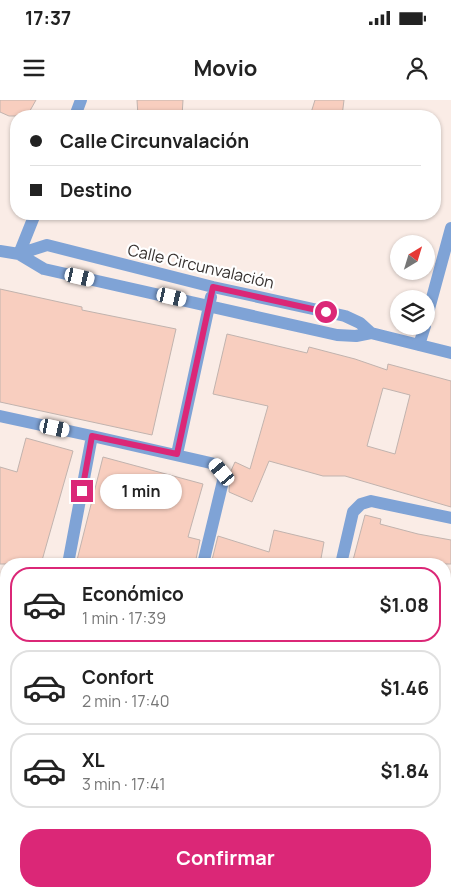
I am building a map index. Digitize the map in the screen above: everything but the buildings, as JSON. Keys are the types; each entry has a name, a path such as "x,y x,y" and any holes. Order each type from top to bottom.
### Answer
{"street":[{"path":"19,254 33,220"},
{"path":"434,290 451,228"},
{"name":"Calle Circunvalación","path":"19,254 47,245 213,287 345,316 360,323 371,333"},
{"name":"Calle Circunvalación","path":"0,251 19,254 44,269 337,335 356,336 371,333 451,354"},
{"path":"177,454 213,287"},
{"path":"419,346 422,335"},
{"path":"0,416 215,464 222,472 224,481 205,558"},
{"path":"69,558 92,436"},
{"path":"342,558 353,512 361,504 371,500 451,518"}],"route":[{"path":"82,491 92,436 177,454 213,287 326,312"}]}
